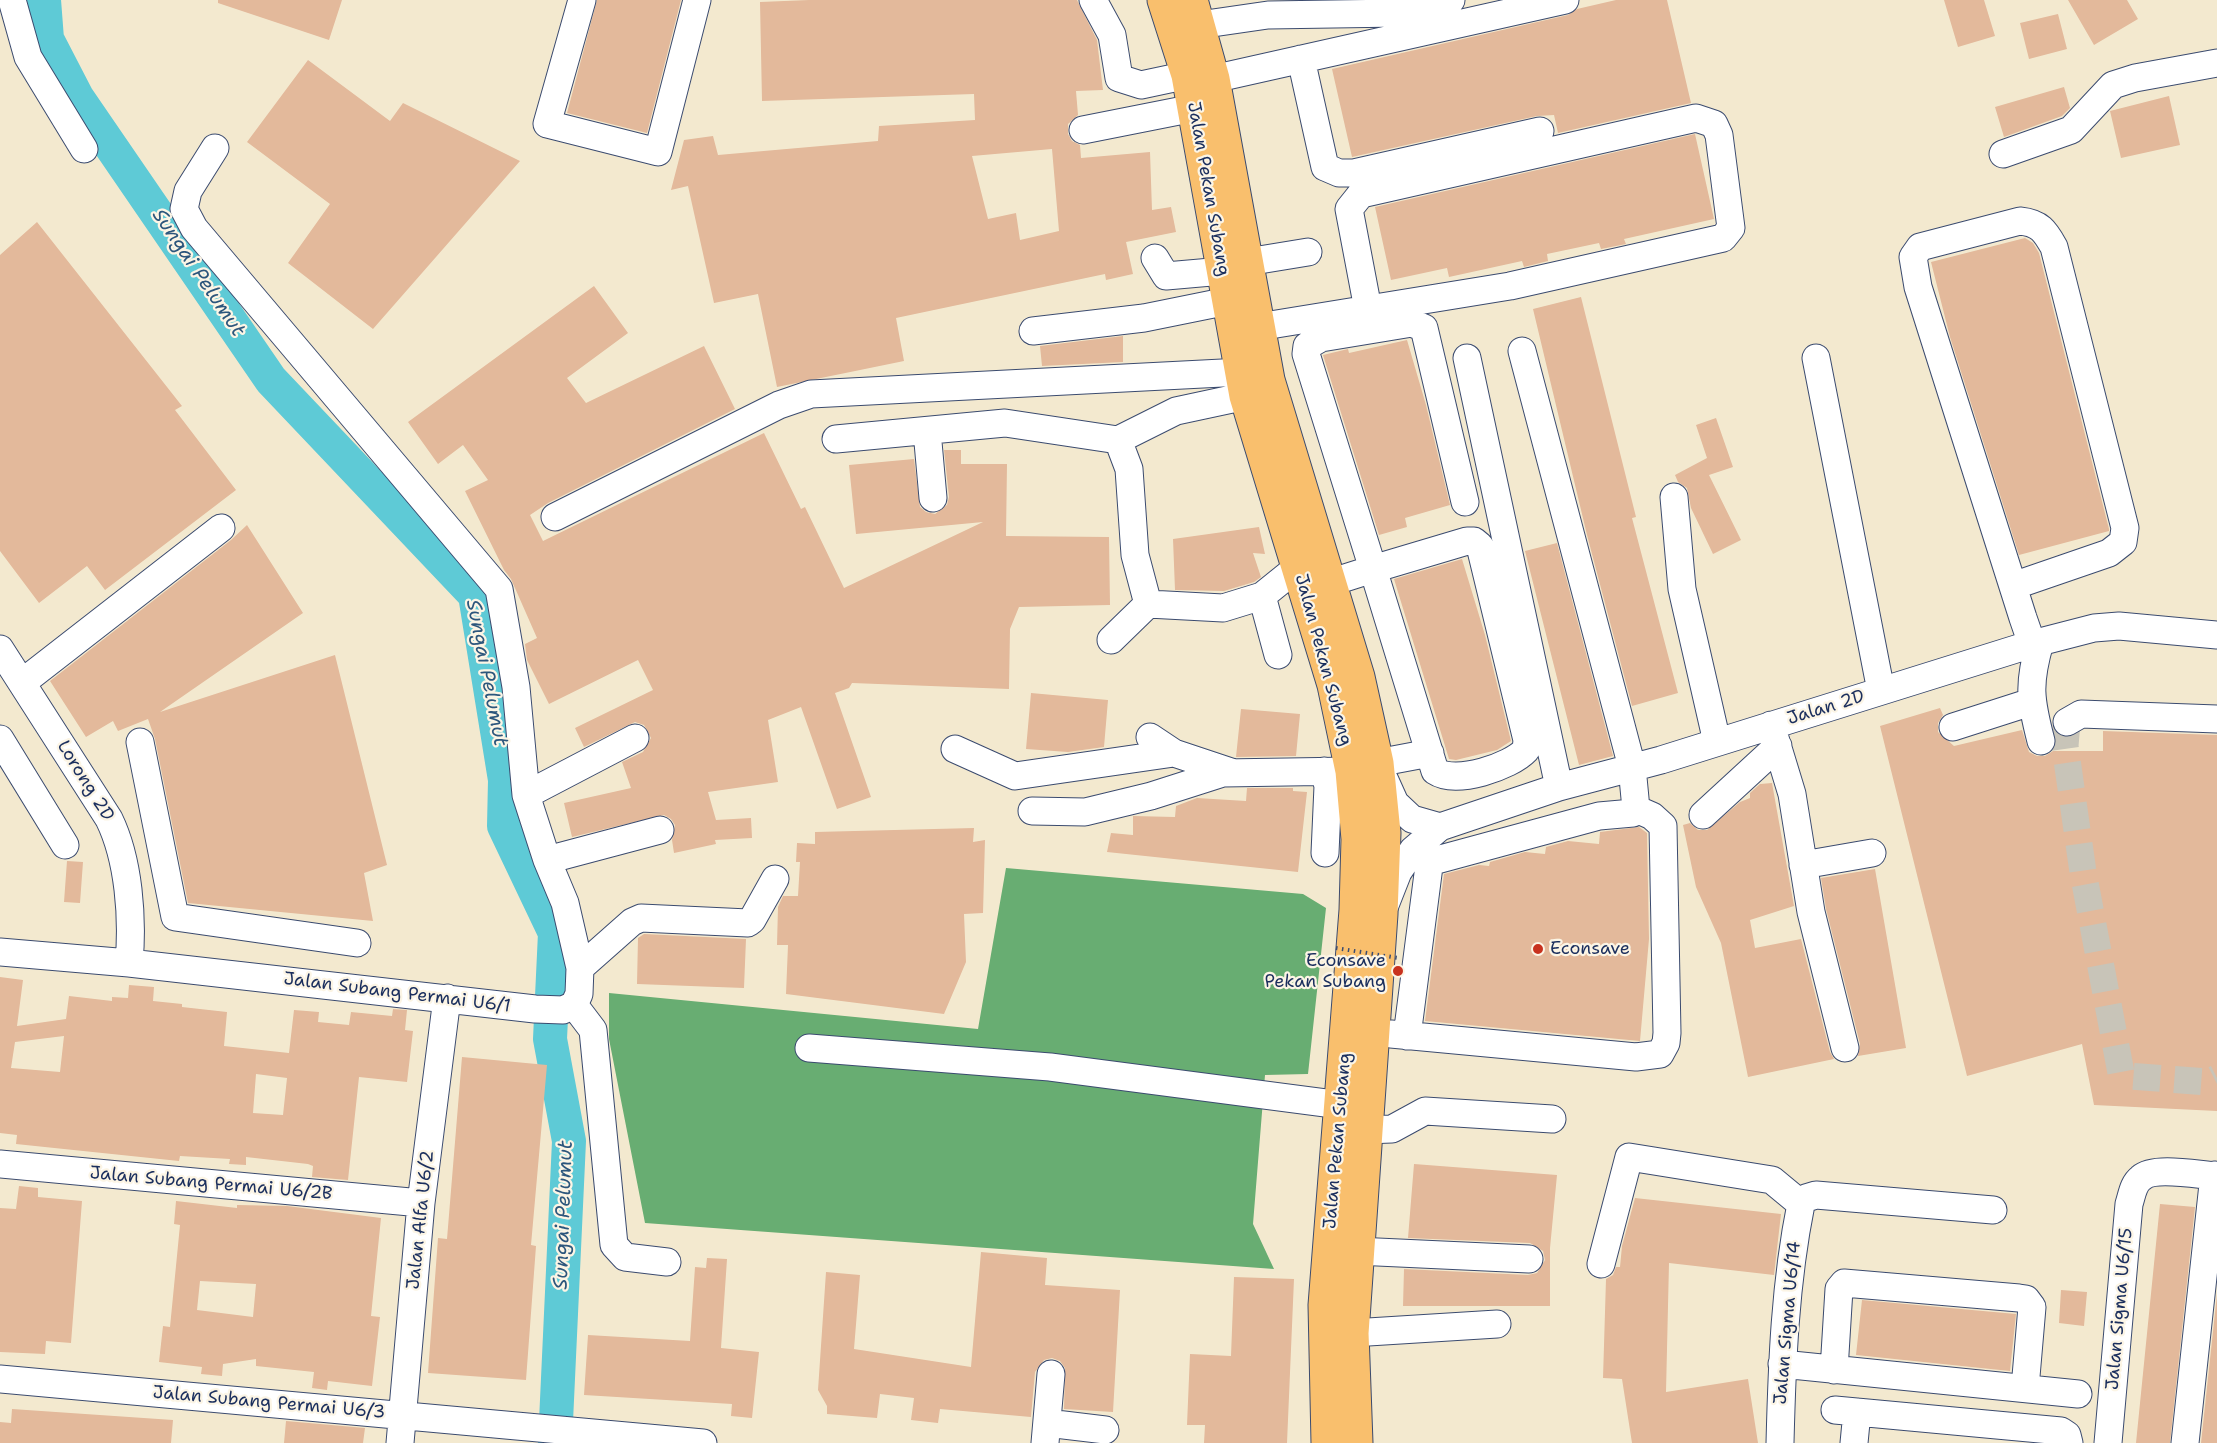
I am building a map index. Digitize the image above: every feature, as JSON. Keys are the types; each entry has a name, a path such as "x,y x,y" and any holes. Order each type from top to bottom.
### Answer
{"main road":[{"name":"Jalan Pekan Subang","path":"1164,0 1200,77 1194,108 1232,278 1258,327 1268,380 1358,678 1351,768 1384,833 1381,914 1352,1333 1356,1443"},
{"name":"Jalan Pekan Subang","path":"1195,12 1200,77 1232,278 1244,384 1334,685 1351,768 1358,839 1356,910 1325,1305 1328,1443"}],"street":[{"path":"12,0 27,57 84,149"},
{"path":"582,0 547,124 658,152 697,0"},
{"path":"1093,0 1112,35 1119,78 1140,85 1301,59 1565,0"},
{"path":"1195,12 1268,15 1400,13 1451,0"},
{"path":"1301,59 1325,167 1331,172 1354,173 1540,131"},
{"path":"2003,154 2071,130 2113,85 2135,78 2217,63"},
{"path":"1083,130 1194,108"},
{"path":"1258,327 1510,286 1723,238 1731,228 1719,135 1714,124 1696,118 1361,194 1349,209 1368,309"},
{"path":"215,148 188,191 184,209 194,228 499,589 516,687 526,795 547,860 572,925 580,968 579,994 569,1008 593,1030 614,1245 625,1257 667,1262"},
{"path":"2013,586 2109,553 2123,542 2125,528 2054,247 2044,230 2033,223 2020,221 1920,247 1913,257 1918,287 2013,586 2036,643 2031,676 2031,702 2041,741"},
{"path":"1033,331 1144,318 1232,278 1308,252"},
{"path":"1155,258 1166,276 1232,278"},
{"path":"1329,583 1372,569 1467,541 1474,541 1480,546 1527,741 1526,750 1515,761 1454,777 1443,776 1435,771 1430,753 1372,569 1306,354 1307,346 1321,338 1412,323 1421,324 1425,328 1466,502"},
{"path":"1407,1036 1429,866 1433,861 1599,816 1633,813 1636,808 1632,767 1522,351"},
{"path":"1467,358 1559,787"},
{"path":"1816,358 1881,691"},
{"path":"836,439 1005,423 1118,440 1176,411 1244,384"},
{"path":"555,517 779,405 811,394 1244,384"},
{"path":"927,431 933,498"},
{"path":"1118,440 1129,469 1135,555 1148,604"},
{"path":"1674,497 1682,589 1717,742"},
{"path":"23,682 221,528"},
{"path":"1111,640 1148,604 1223,608 1262,596 1298,567"},
{"path":"1262,596 1278,655"},
{"name":"Jalan 2D","path":"1381,914 1398,872 1408,857 1440,827 1559,787 1717,742 1774,736 1881,691 2036,643 2094,628 2119,626 2217,635"},
{"name":"Lorong 2D","path":"0,649 110,819 119,845 125,885 130,941 129,963"},
{"path":"1953,727 2031,702"},
{"path":"2067,722 2081,714 2217,719"},
{"path":"1703,815 1774,736"},
{"path":"1774,736 1792,794 1811,912 1845,1048"},
{"path":"1150,737 1174,753 1232,773"},
{"path":"526,795 635,738"},
{"path":"0,739 65,845"},
{"path":"140,742 175,917 357,943"},
{"path":"955,749 1015,776 1174,753"},
{"path":"1032,811 1085,812 1151,796 1223,773 1351,768 1430,753"},
{"path":"1351,768 1412,819 1440,827"},
{"path":"1325,853 1328,786 1351,768"},
{"path":"1372,1033 1636,1057 1660,1054 1666,1043 1667,1033 1663,826 1652,816 1636,808"},
{"path":"547,860 660,830"},
{"path":"119,845 160,842"},
{"path":"1803,865 1872,853"},
{"path":"580,968 632,922 641,918 748,923 752,920 775,879"},
{"path":"125,885 169,885"},
{"name":"Jalan Subang Permai U6/1","path":"0,952 129,963 535,1009 569,1008"},
{"name":"Jalan Alfa U6/2","path":"400,1443 421,1203 447,998"},
{"path":"809,1048 1050,1067 1341,1105"},
{"path":"1365,1130 1392,1129 1425,1111 1552,1119"},
{"path":"1601,1264 1629,1157 1772,1180 1801,1204 1806,1198 1816,1195 1993,1210"},
{"name":"Jalan Subang Permai U6/2B","path":"0,1164 421,1203"},
{"name":"Jalan Sigma U6/15","path":"2108,1443 2129,1204 2133,1188 2141,1177 2155,1172 2215,1176"},
{"path":"2185,1443 2215,1176"},
{"name":"Jalan Sigma U6/14","path":"1780,1443 1782,1364 1791,1257 1801,1204"},
{"path":"1356,1251 1529,1259"},
{"path":"1834,1370 1839,1289 1844,1283 2019,1298 2026,1299 2032,1307 2025,1389"},
{"path":"1352,1333 1497,1324"},
{"path":"1782,1364 2078,1394"},
{"path":"1051,1374 1046,1433 1105,1430"},
{"name":"Jalan Subang Permai U6/3","path":"0,1380 401,1415 588,1436"},
{"path":"1854,1443 1846,1411 1946,1432 2061,1431 2067,1435 2068,1443"},
{"path":"588,1436 703,1443"}],"path":[{"path":"1336,948 1398,958"}],"green space":[{"path":"1006,868 1303,894 1326,908 1308,1074 1265,1075 1253,1224 1274,1269 645,1223 609,1039 609,993 978,1029"}],"building":[{"path":"218,0 342,0 329,40 218,3"},
{"path":"597,0 681,0 647,133 567,113"},
{"path":"1077,0 1097,40 1103,90 1076,91 1078,115 1068,124 1068,134 1072,141 1080,145 1081,158 1150,152 1152,210 1171,207 1176,232 1126,242 1133,274 1106,280 1105,274 896,318 904,361 777,387 758,294 714,303 688,186 671,190 684,140 713,136 718,155 878,141 879,126 975,120 974,94 762,101 760,2","holes":["1052,149 1059,231 1020,240 1016,213 988,219 972,156"]},
{"path":"1616,0 1667,0 1691,103 1558,133 1554,115 1537,116 1352,157 1332,69 1568,15 1577,9"},
{"path":"1944,0 1984,0 1995,36 1958,47"},
{"path":"2068,0 2127,0 2138,19 2094,45"},
{"path":"2058,14 2067,49 2029,59 2020,23"},
{"path":"308,60 390,121 403,103 520,161 373,329 288,263 330,204 247,142"},
{"path":"2064,87 2070,108 2062,116 2004,137 1995,107"},
{"path":"2169,96 2180,145 2121,158 2110,111"},
{"path":"1695,134 1714,219 1624,239 1626,244 1601,249 1599,243 1547,254 1548,261 1524,267 1522,261 1449,277 1447,268 1391,280 1375,207"},
{"path":"37,222 182,406 175,410 236,490 105,590 87,566 39,603 0,551 0,255"},
{"path":"2025,238 2033,243 2039,253 2109,531 2019,555 1950,337 1931,262"},
{"path":"594,286 628,333 567,378 586,403 704,346 735,409 548,503 530,515 543,541 764,433 801,509 805,507 844,588 983,522 856,534 849,465 914,459 920,507 926,512 935,514 947,505 949,497 944,450 961,450 961,464 1007,464 1006,536 1109,537 1110,605 1019,607 1010,629 1009,689 852,683 849,688 835,693 871,797 837,809 801,707 768,720 778,782 708,792 716,820 751,818 752,838 715,840 716,844 674,853 672,840 675,825 664,815 572,837 564,803 631,788 622,762 643,752 651,738 644,725 635,722 584,747 575,728 653,690 638,660 549,704 527,660 525,644 537,638 511,579 504,570 465,491 488,480 463,445 438,464 408,422"},
{"path":"1581,297 1636,517 1632,518 1678,693 1632,706 1587,535 1533,309"},
{"path":"1123,336 1123,362 1042,366 1040,346"},
{"path":"1407,340 1426,405 1450,505 1405,518 1407,527 1379,535 1323,355 1348,349 1349,353"},
{"path":"1716,418 1733,467 1709,475 1741,540 1713,554 1691,508 1687,488 1678,482 1675,475 1707,458 1696,425"},
{"path":"247,525 303,613 160,712 335,655 387,865 364,873 373,921 188,903 155,739 148,719 118,731 113,721 86,737 50,681 231,540"},
{"path":"1259,527 1265,554 1253,553 1261,577 1254,582 1224,591 1175,590 1173,539"},
{"path":"1557,543 1613,756 1579,765 1525,551"},
{"path":"1462,559 1485,635 1511,741 1497,750 1456,760 1449,759 1394,579"},
{"path":"1031,693 1108,700 1104,747 1068,752 1026,749"},
{"path":"1940,708 1943,715 1938,723 1938,732 1954,746 2022,730 2029,752 2037,756 2045,756 2053,751 2103,751 2103,731 2217,735 2217,1111 2094,1105 2082,1044 1967,1076 1880,726"},
{"path":"1241,709 1300,714 1296,756 1236,757"},
{"path":"1772,783 1794,906 1750,920 1755,948 1801,939 1830,1052 1834,1059 1748,1077 1721,943 1696,887 1683,825 1690,823 1698,830 1707,830 1740,802 1750,798 1750,793 1760,784"},
{"path":"1247,788 1293,788 1293,791 1307,792 1298,872 1107,852 1111,833 1133,835 1133,816 1175,817 1176,806 1197,798 1246,801"},
{"name":"Econsave","path":"1639,827 1647,833 1649,939 1640,1041 1425,1021 1444,874 1479,865 1489,866 1490,862 1525,852 1545,854 1546,847 1568,841 1599,844 1600,832"},
{"path":"974,828 973,842 985,840 983,913 964,914 966,962 944,1014 786,994 788,945 777,945 778,907 783,896 798,896 800,862 796,862 797,843 815,844 815,832"},
{"path":"67,861 83,862 80,903 64,902"},
{"path":"1875,869 1906,1048 1858,1056 1860,1044 1826,909 1821,878"},
{"path":"644,934 746,939 744,988 637,984 638,938"},
{"path":"0,977 23,980 17,1026 66,1019 69,996 112,1001 112,997 128,998 129,985 154,987 153,1001 227,1012 224,1046 289,1053 294,1010 319,1012 318,1022 349,1025 351,1012 392,1016 393,1009 407,1010 405,1030 413,1031 407,1082 359,1077 348,1180 312,1177 313,1166 308,1164 246,1157 246,1165 229,1164 230,1159 180,1156 179,1161 16,1144 17,1135 0,1133","holes":["64,1036 60,1072 11,1068 15,1042","256,1074 287,1078 283,1115 253,1113"]},
{"path":"462,1057 547,1065 531,1245 536,1246 526,1380 428,1373 438,1238 447,1239"},
{"path":"1414,1164 1557,1175 1550,1248 1550,1306 1403,1306 1404,1269 1528,1275 1537,1273 1545,1260 1543,1251 1530,1243 1408,1238"},
{"path":"19,1186 38,1188 38,1197 82,1201 71,1343 46,1341 45,1354 0,1352 0,1208 16,1209"},
{"path":"1635,1198 1781,1214 1774,1275 1669,1263 1666,1392 1748,1379 1758,1443 1632,1443 1622,1379 1603,1378 1606,1279 1613,1275 1616,1267 1620,1267 1622,1246"},
{"path":"176,1201 237,1208 237,1205 287,1206 381,1218 371,1316 380,1317 372,1386 328,1381 327,1390 312,1388 314,1372 256,1366 256,1359 223,1364 222,1376 201,1374 202,1367 159,1362 163,1326 170,1327 180,1225 174,1224","holes":["200,1281 256,1284 253,1317 197,1310"]},
{"path":"2160,1204 2195,1207 2170,1443 2136,1443"},
{"path":"981,1252 1047,1258 1045,1285 1120,1290 1113,1412 1064,1409 1065,1368 1060,1361 1052,1358 1044,1360 1035,1372 1031,1417 940,1409 938,1423 911,1420 914,1398 880,1394 877,1418 827,1414 827,1406 818,1390 826,1272 860,1275 854,1349 971,1367"},
{"path":"707,1258 727,1259 721,1348 759,1352 752,1418 731,1416 732,1404 584,1395 588,1335 690,1341 695,1267 706,1268"},
{"path":"1234,1277 1294,1279 1287,1443 1204,1443 1205,1425 1187,1425 1190,1354 1231,1356"},
{"path":"2061,1290 2087,1292 2084,1326 2059,1323"},
{"path":"2217,1294 2217,1443 2201,1443"},
{"path":"1862,1300 2016,1314 2010,1371 1856,1355"},
{"path":"12,1409 173,1420 171,1443 0,1443 0,1422 11,1423"},
{"path":"286,1421 365,1428 363,1443 284,1443"}],"waterway":[{"name":"Sungai Pelumut","path":"44,0 47,39 77,97 271,380 475,595 505,780 504,826 555,933 550,1039 569,1141 555,1443"}],"tunnel":[{"path":"2067,722 2065,746 2083,872 2121,1073 2128,1076 2209,1082 2217,1078"}],"place":[{"name":"Econsave","path":"1538,949"},
{"name":"Econsave Pekan Subang","path":"1398,971"}]}
